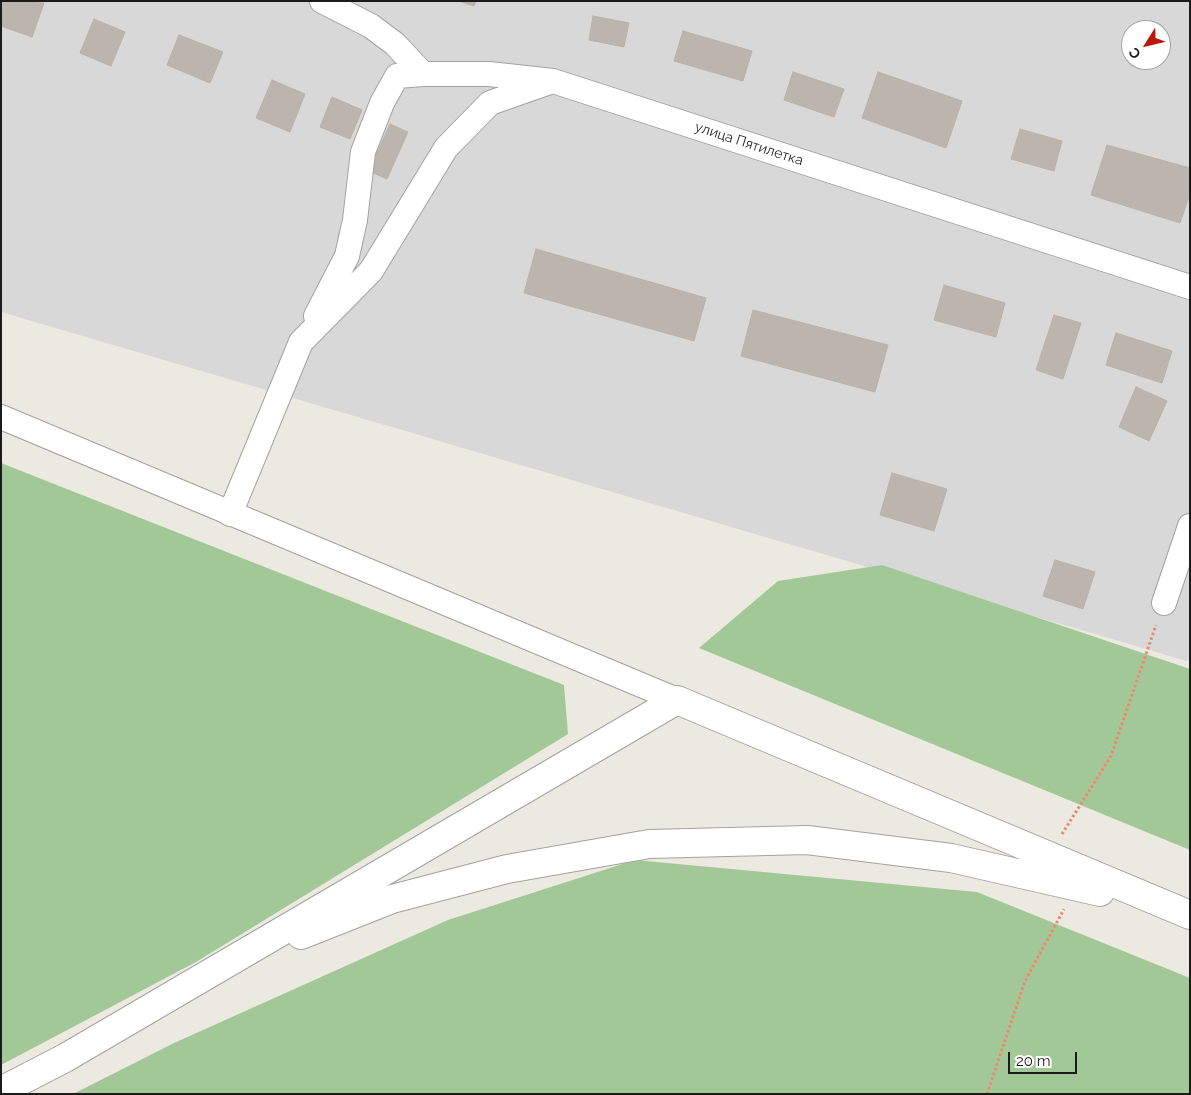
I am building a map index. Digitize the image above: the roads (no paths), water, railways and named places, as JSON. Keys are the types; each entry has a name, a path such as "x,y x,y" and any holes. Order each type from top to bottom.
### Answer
{"street":[{"path":"322,1 370,26 396,44 423,74"},
{"name":"улица Пятилетка","path":"305,338 347,256 355,220 363,152 382,103 397,76 423,74 489,74 552,81 1190,287"},
{"path":"230,514 301,342 371,271 446,148 490,104 552,81"},
{"path":"1,417 1049,854 1190,917"},
{"path":"1164,603 1190,526"},
{"path":"1,1090 65,1058 677,700"},
{"path":"220,966 392,899 507,869 649,844 807,840 951,858 1078,885 1190,917"}]}
